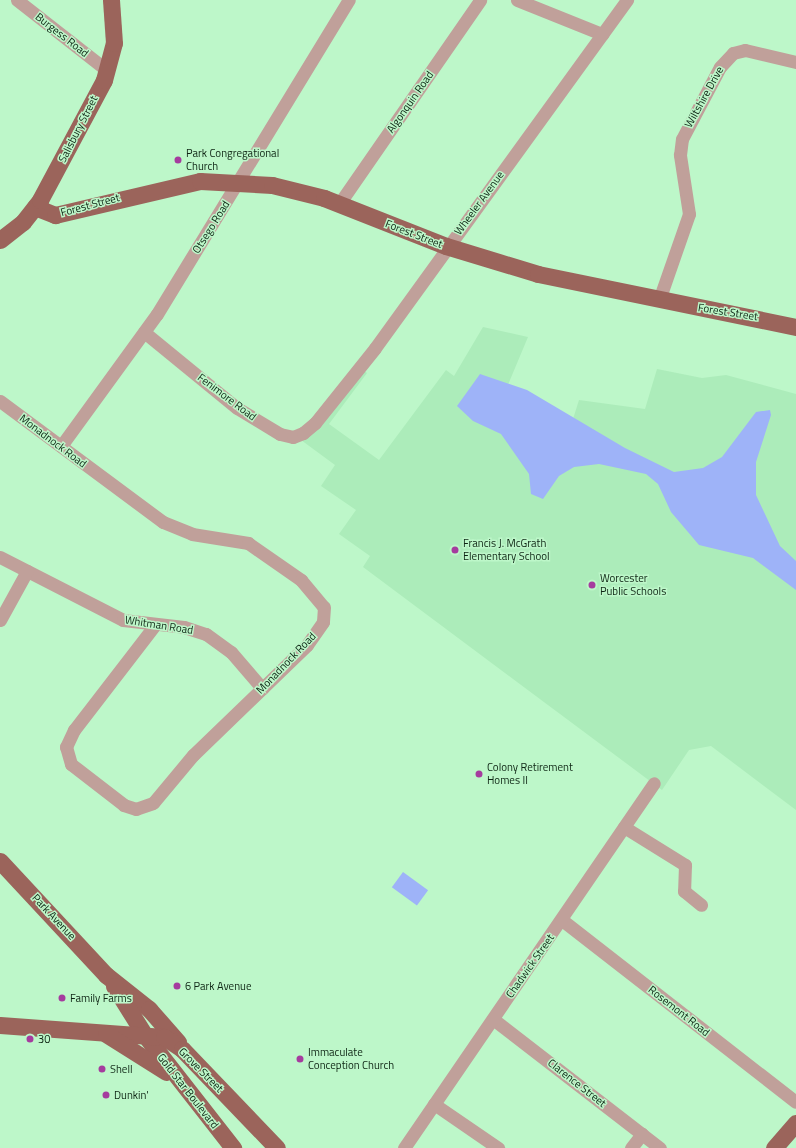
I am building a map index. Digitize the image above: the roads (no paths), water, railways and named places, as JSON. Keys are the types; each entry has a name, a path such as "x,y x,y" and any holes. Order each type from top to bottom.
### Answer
{"main road":[{"name":"Salisbury Street","path":"0,240 35,207 108,71 114,35 112,0"},
{"name":"Forest Street","path":"35,207 55,215 169,186 240,181 272,185 339,204 446,246 538,274 659,300 760,316 796,326"},
{"name":"Park Avenue","path":"0,861 106,974 149,1009 182,1049"},
{"name":"Park Avenue","path":"106,974 144,1034"},
{"name":"Grove Street","path":"0,1025 144,1034 164,1037 182,1049 277,1148"},
{"name":"Grove Street","path":"104,1032 153,1062 201,1106"},
{"name":"Gold Star Boulevard","path":"144,1034 233,1148"},
{"path":"774,1148 796,1123"}],"street":[{"name":"Burgess Road","path":"17,0 108,71"},
{"name":"Otsego Road","path":"60,446 144,332 240,181 349,0"},
{"name":"Algonquin Road","path":"339,204 480,0"},
{"path":"517,0 602,34"},
{"name":"Wheeler Avenue","path":"315,423 375,348 446,246 627,0"},
{"name":"Wiltshire Drive","path":"659,300 689,214 688,187 680,155 682,139 720,66 733,53 745,50 796,62"},
{"name":"Fenimore Road","path":"144,332 237,408 280,434 296,436 315,423"},
{"name":"Monadnock Road","path":"0,401 163,522 192,534 248,543 317,595 324,611 320,628 262,688 190,758 153,803 140,810 124,805 71,764 66,745 155,625"},
{"name":"Whitman Road","path":"0,557 123,620 155,625 184,627 213,637 231,652 262,688"},
{"path":"0,620 27,571"},
{"name":"Chadwick Street","path":"404,1148 562,920 654,783"},
{"path":"624,827 685,865 684,891 701,905"},
{"name":"Rosemont Road","path":"562,920 796,1102"},
{"name":"Clarence Street","path":"493,1019 660,1148"},
{"path":"434,1104 498,1148"},
{"path":"631,1148 642,1134"}],"place":[{"name":"Park Congregational Church","path":"178,160"},
{"name":"Francis J. McGrath Elementary School","path":"455,550"},
{"name":"Worcester Public Schools","path":"592,585"},
{"name":"Colony Retirement Homes II","path":"479,774"},
{"name":"6 Park Avenue","path":"177,986"},
{"name":"Family Farms","path":"62,998"},
{"name":"30","path":"30,1039"},
{"name":"Immaculate Conception Church","path":"300,1059"},
{"name":"Shell","path":"102,1069"},
{"name":"Dunkin'","path":"106,1095"}]}
